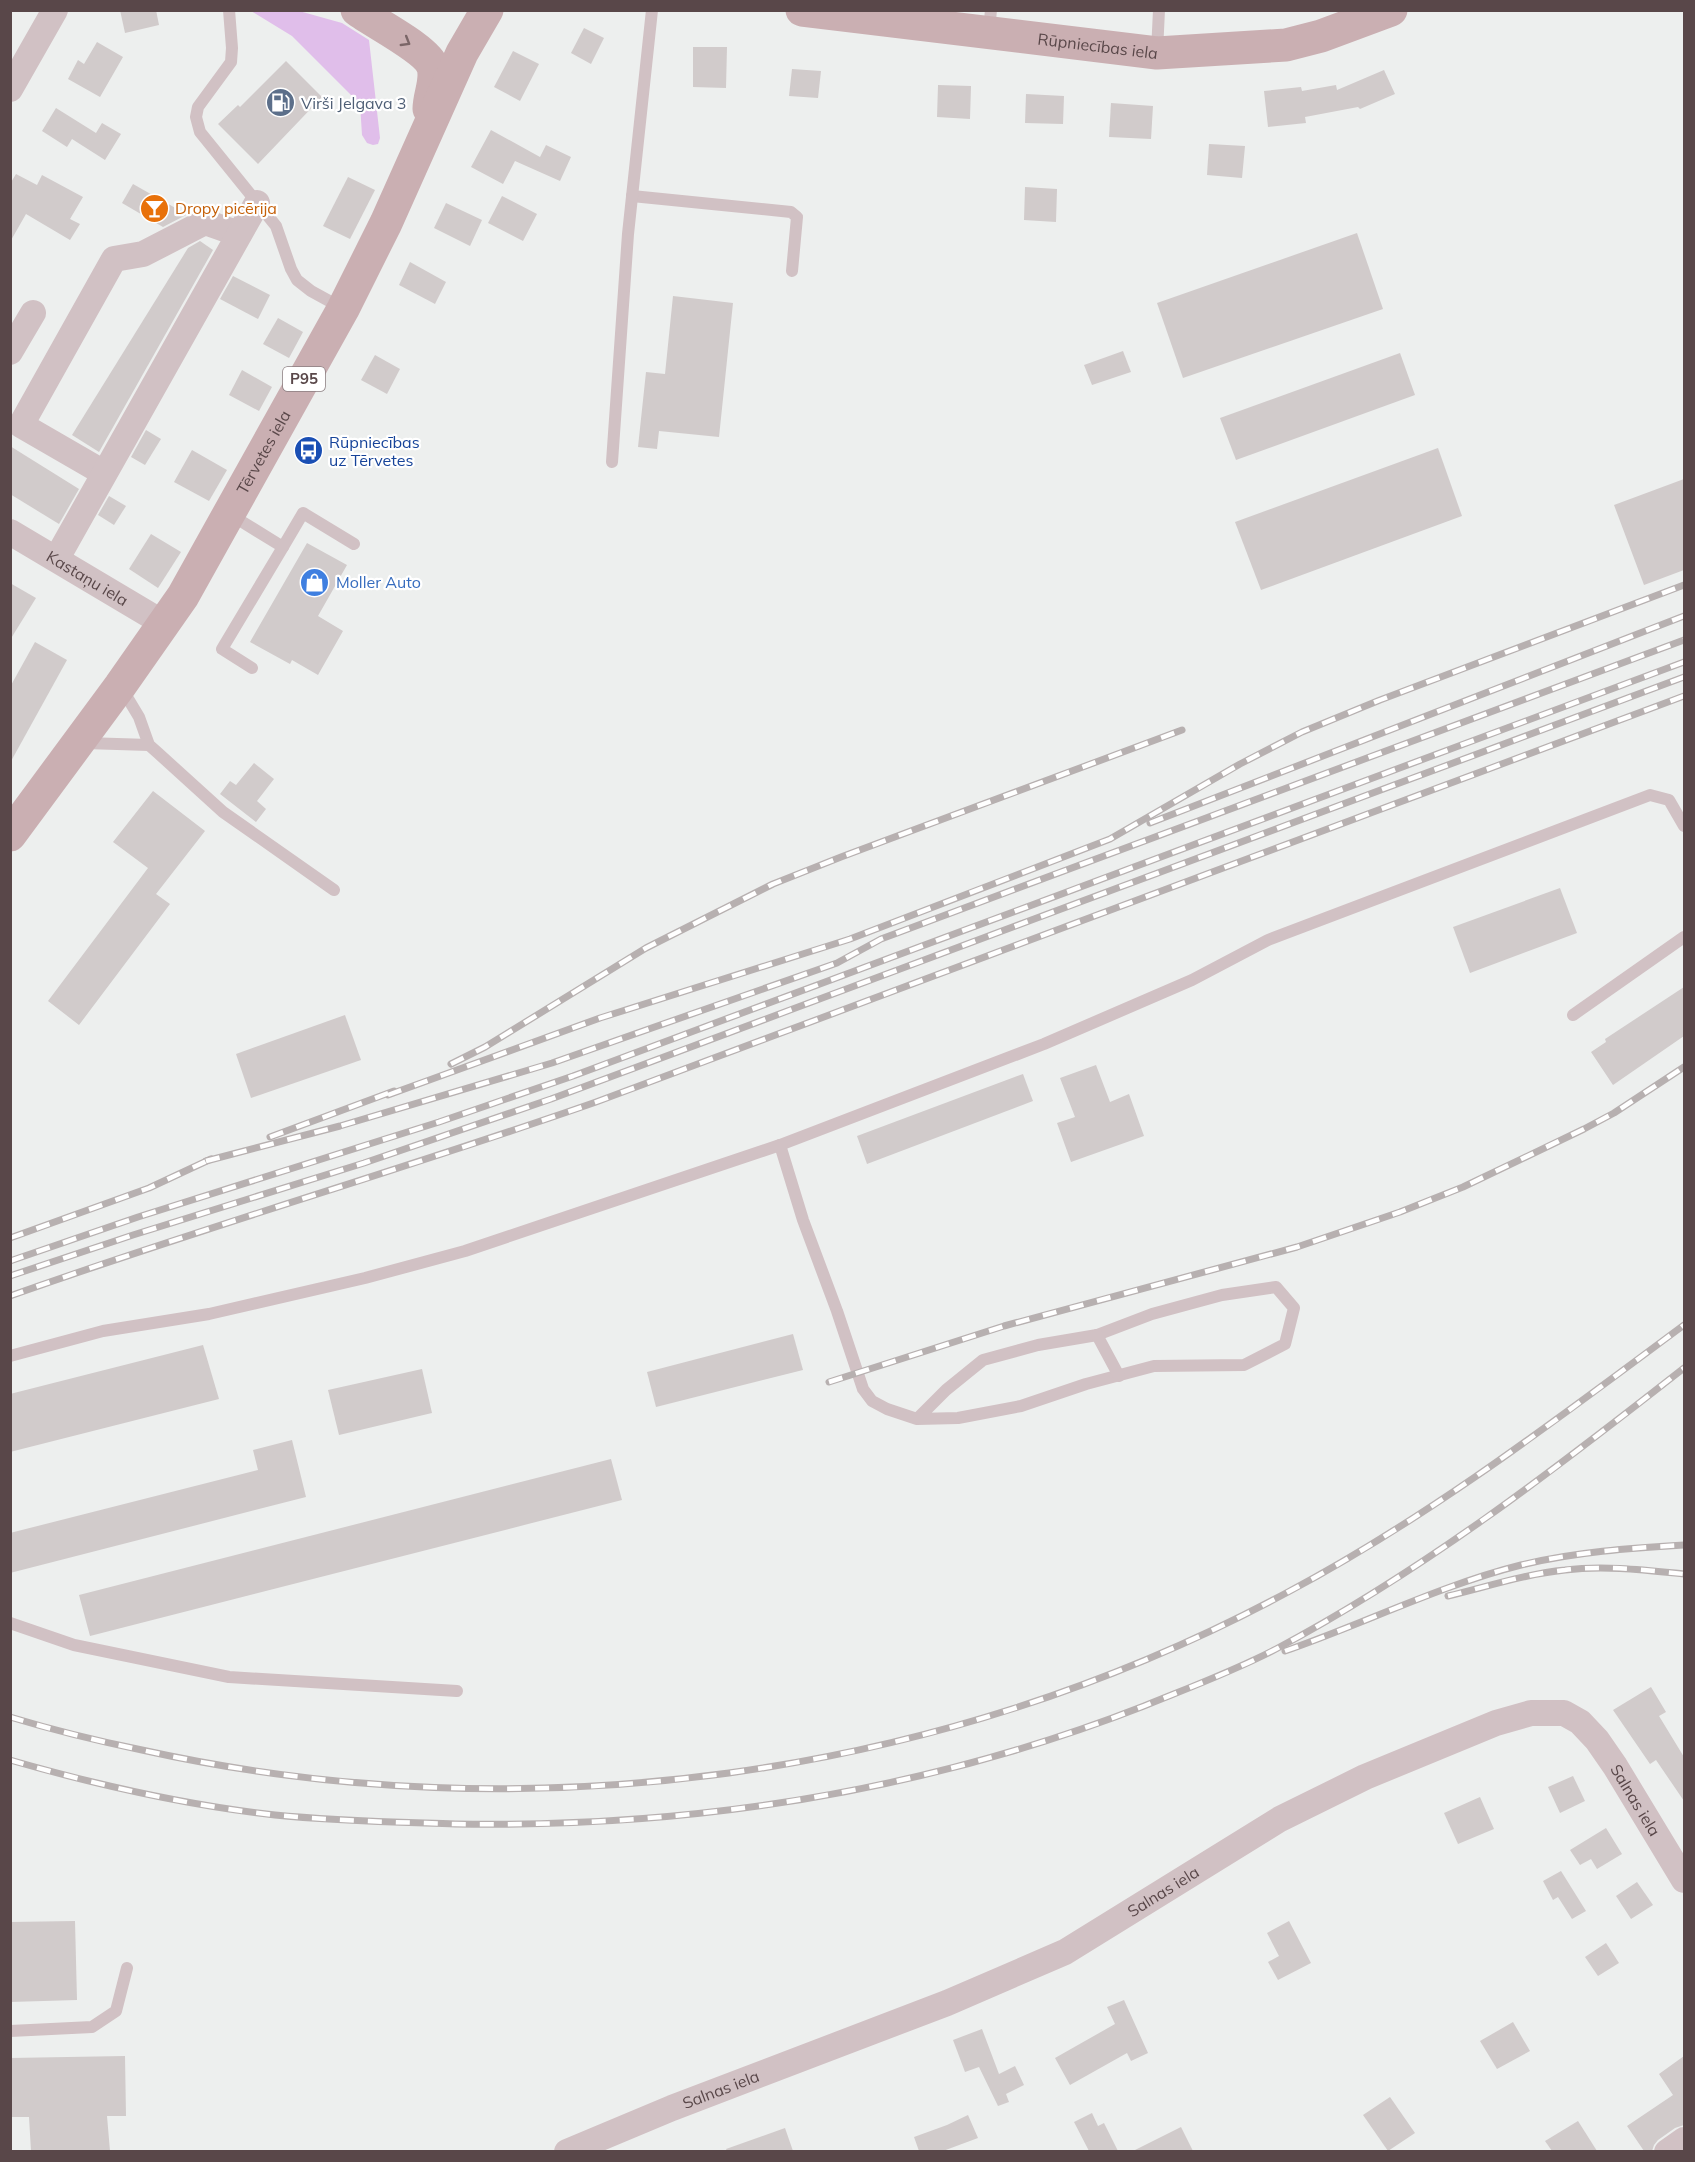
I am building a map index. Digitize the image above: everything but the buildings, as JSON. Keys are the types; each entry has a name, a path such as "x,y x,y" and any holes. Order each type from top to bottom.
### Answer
{"main road":[{"path":"357,10 412,45 428,58 433,68 434,83 429,104 429,125"},
{"name":"Tērvetes iela","path":"10,835 183,596 343,309 386,223 462,53 488,10"},
{"name":"Rūpniecības iela","path":"802,10 990,21 1157,53 1286,45 1321,36 1355,17 1391,10"}],"street":[{"path":"10,89 55,10"},
{"path":"57,558 257,203"},
{"path":"104,473 21,425 114,259 143,254 205,222 239,234"},
{"path":"10,352 33,313"},
{"name":"Kastaņu iela","path":"10,532 163,623"},
{"name":"Salnas iela","path":"567,2151 672,2108 947,2003 1065,1952 1280,1819 1365,1777 1496,1723 1531,1713 1564,1713 1580,1722 1597,1740 1616,1766 1684,1880"},
{"path":"1667,2151 1684,2140"}],"lane":[{"path":"229,10 231,62 198,107 196,117 200,132 276,226 297,280 310,291 343,309"},
{"path":"612,462 632,196 652,10"},
{"path":"1157,53 1159,10"},
{"path":"632,196 791,212 797,217 792,271"},
{"path":"252,668 222,649 303,513 354,544"},
{"path":"230,514 284,547"},
{"path":"120,686 139,717 149,745 223,812 334,890"},
{"path":"78,742 149,745"},
{"path":"10,1356 103,1331 209,1314 365,1278 465,1251 780,1145 1044,1044 1192,980 1268,940 1650,795 1669,800 1684,826"},
{"path":"1573,1015 1684,937"},
{"path":"780,1145 803,1220 863,1389 872,1401 887,1409 917,1419 958,1418 1021,1406 1086,1384 1154,1366 1244,1365 1285,1344 1294,1308 1276,1287 1222,1295 1152,1314 1097,1335 1038,1345 983,1360 946,1390 917,1419"},
{"path":"1097,1335 1119,1376"},
{"path":"10,1623 74,1645 229,1677 457,1691"},
{"path":"10,2031 92,2027 116,2011 127,1968"}],"shaded area":[{"path":"251,11 299,11 342,23 369,40 380,138 378,144 367,143 362,135 360,104 292,36"}],"railway":[{"path":"388,1095 600,1018 850,939 1110,839 1240,764 1302,732 1380,700 1684,585"},
{"path":"1150,823 1684,616"},
{"path":"206,1161 340,1126 552,1063 837,963 881,939 1684,640"},
{"path":"10,1261 138,1217 439,1122 573,1076 1684,662"},
{"path":"10,1276 364,1163 551,1099 1684,677"},
{"path":"10,1296 596,1102 1684,696"},
{"path":"451,1064 485,1047 646,948 773,884 1182,730"},
{"path":"829,1382 1004,1326 1297,1247 1400,1212 1463,1187 1584,1129 1614,1113 1684,1067"},
{"path":"270,1137 394,1091"},
{"path":"10,1238 149,1188 211,1159"},
{"path":"10,1717 125,1747 287,1775 434,1787 582,1787 729,1773 874,1747 1017,1708 1155,1656 1288,1592 1442,1500 1684,1325"},
{"path":"10,1760 141,1793 241,1811 320,1819 455,1824 543,1824 719,1811 806,1799 892,1782 977,1761 1061,1736 1194,1686 1276,1649 1383,1587 1486,1518 1684,1368"},
{"path":"1285,1651 1461,1583 1521,1565 1582,1554 1684,1545"},
{"path":"1448,1596 1535,1574 1580,1569 1624,1569 1684,1574"}],"place":[{"name":"Virši Jelgava 3","path":"280,103"},
{"name":"Dropy picērija","path":"154,208"},
{"name":"Rūpniecības uz Tērvetes","path":"308,451"},
{"name":"Moller Auto","path":"315,582"}]}
